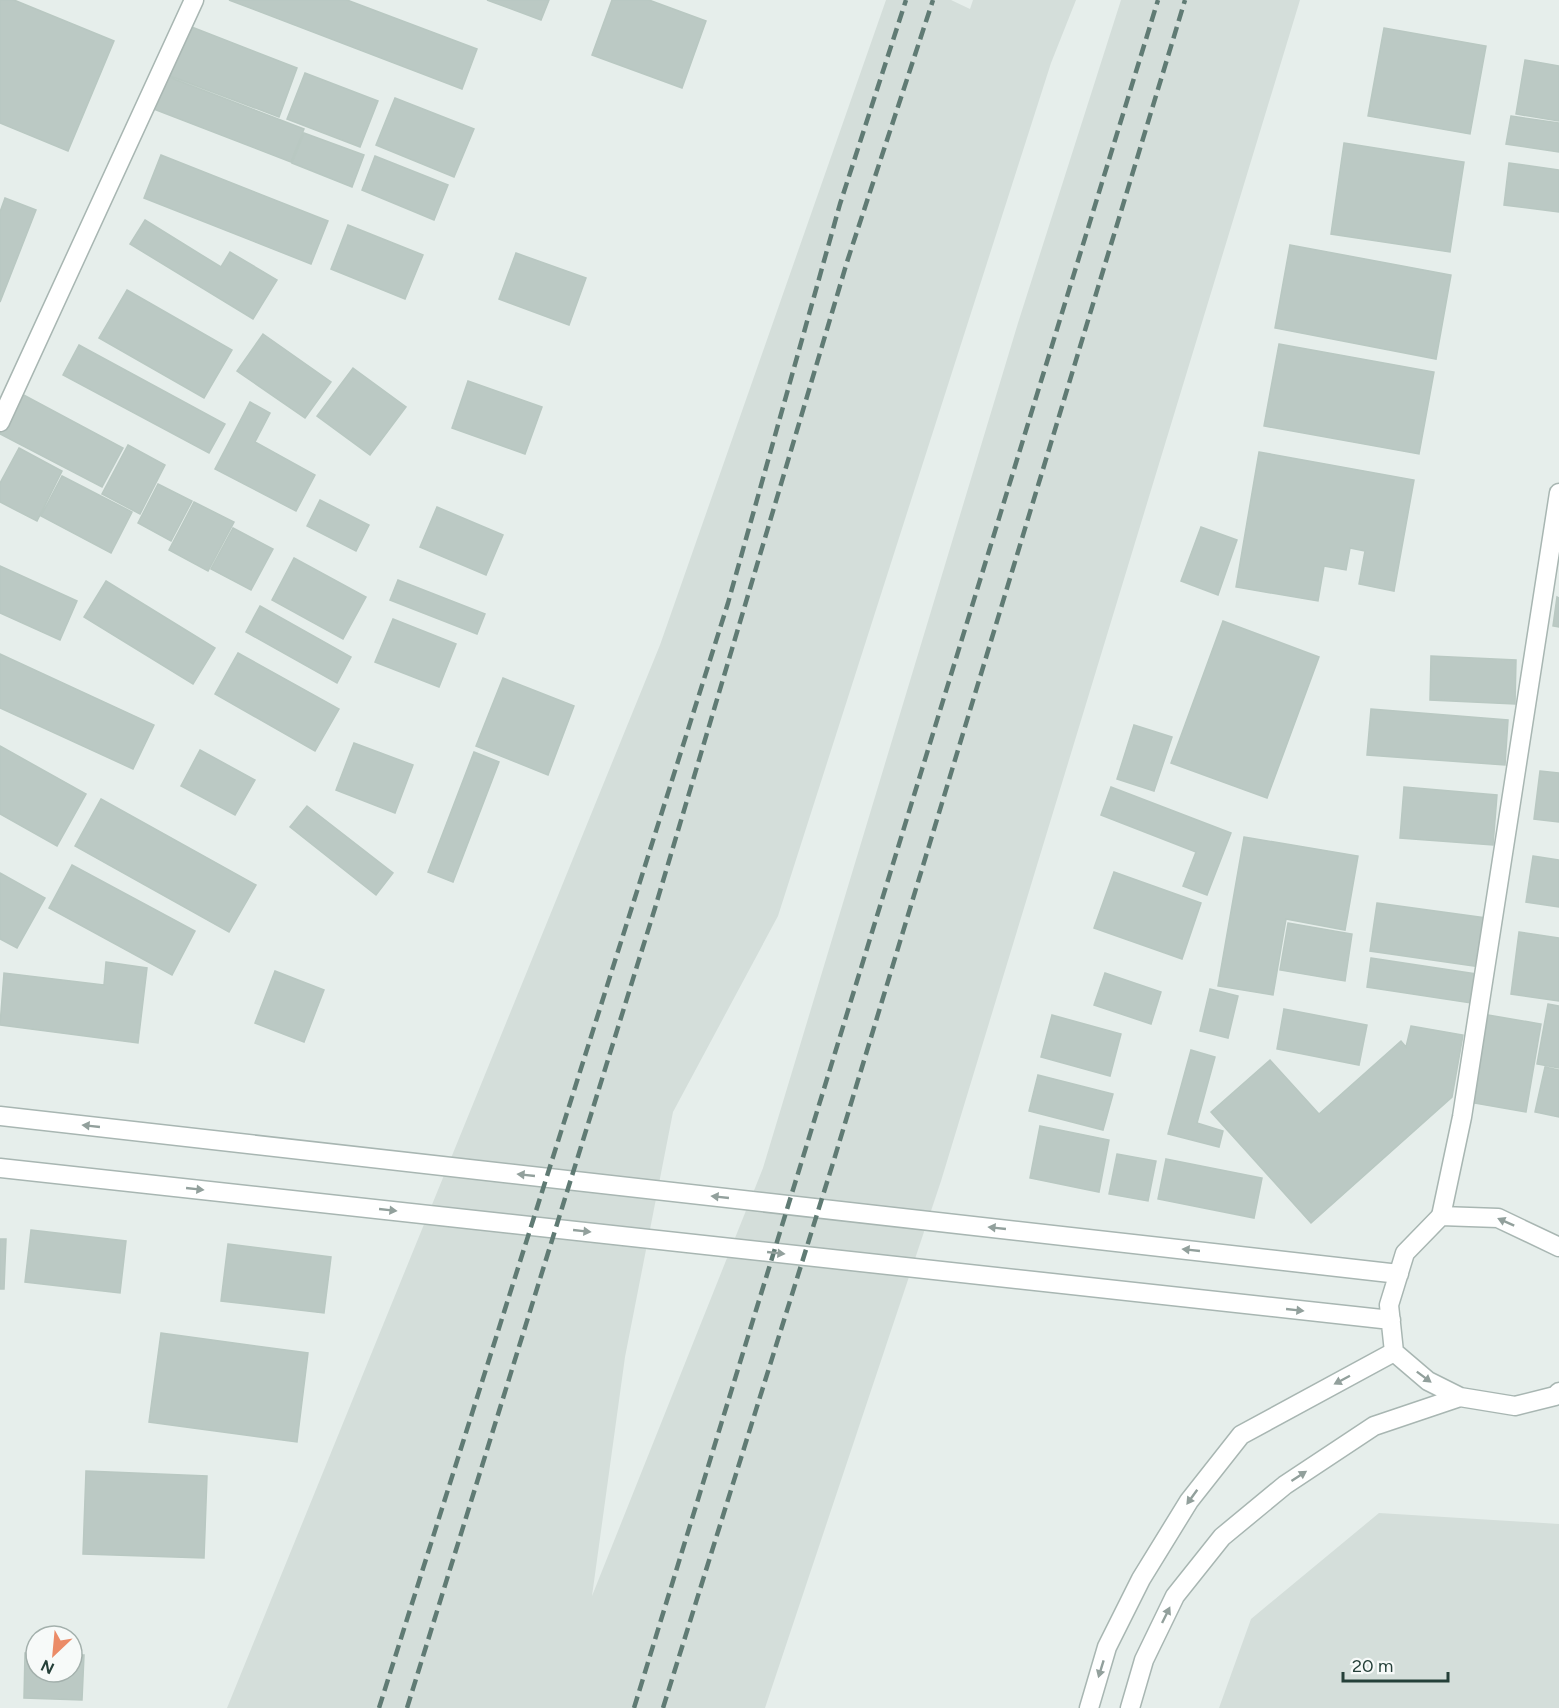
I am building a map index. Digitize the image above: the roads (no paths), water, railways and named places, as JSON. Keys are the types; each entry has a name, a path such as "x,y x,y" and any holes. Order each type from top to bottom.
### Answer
{"street":[{"path":"0,422 194,0"},
{"path":"1559,493 1462,1117 1441,1216 1405,1253 1389,1305 1394,1352 1428,1381 1460,1397 1515,1406 1556,1395 1559,1392"},
{"path":"0,1116 1399,1274"},
{"path":"0,1168 1391,1320"},
{"path":"1441,1216 1498,1218 1559,1247"},
{"path":"1089,1708 1107,1647 1141,1579 1189,1502 1240,1435 1394,1352"},
{"path":"1130,1708 1144,1660 1175,1596 1222,1537 1285,1485 1374,1426 1460,1397"}],"railway":[{"path":"379,1708 728,603 840,204 906,0"},
{"path":"407,1708 655,908 847,262 933,0"},
{"path":"634,1708 1158,0"},
{"path":"663,1708 833,1163 1185,0"}]}
